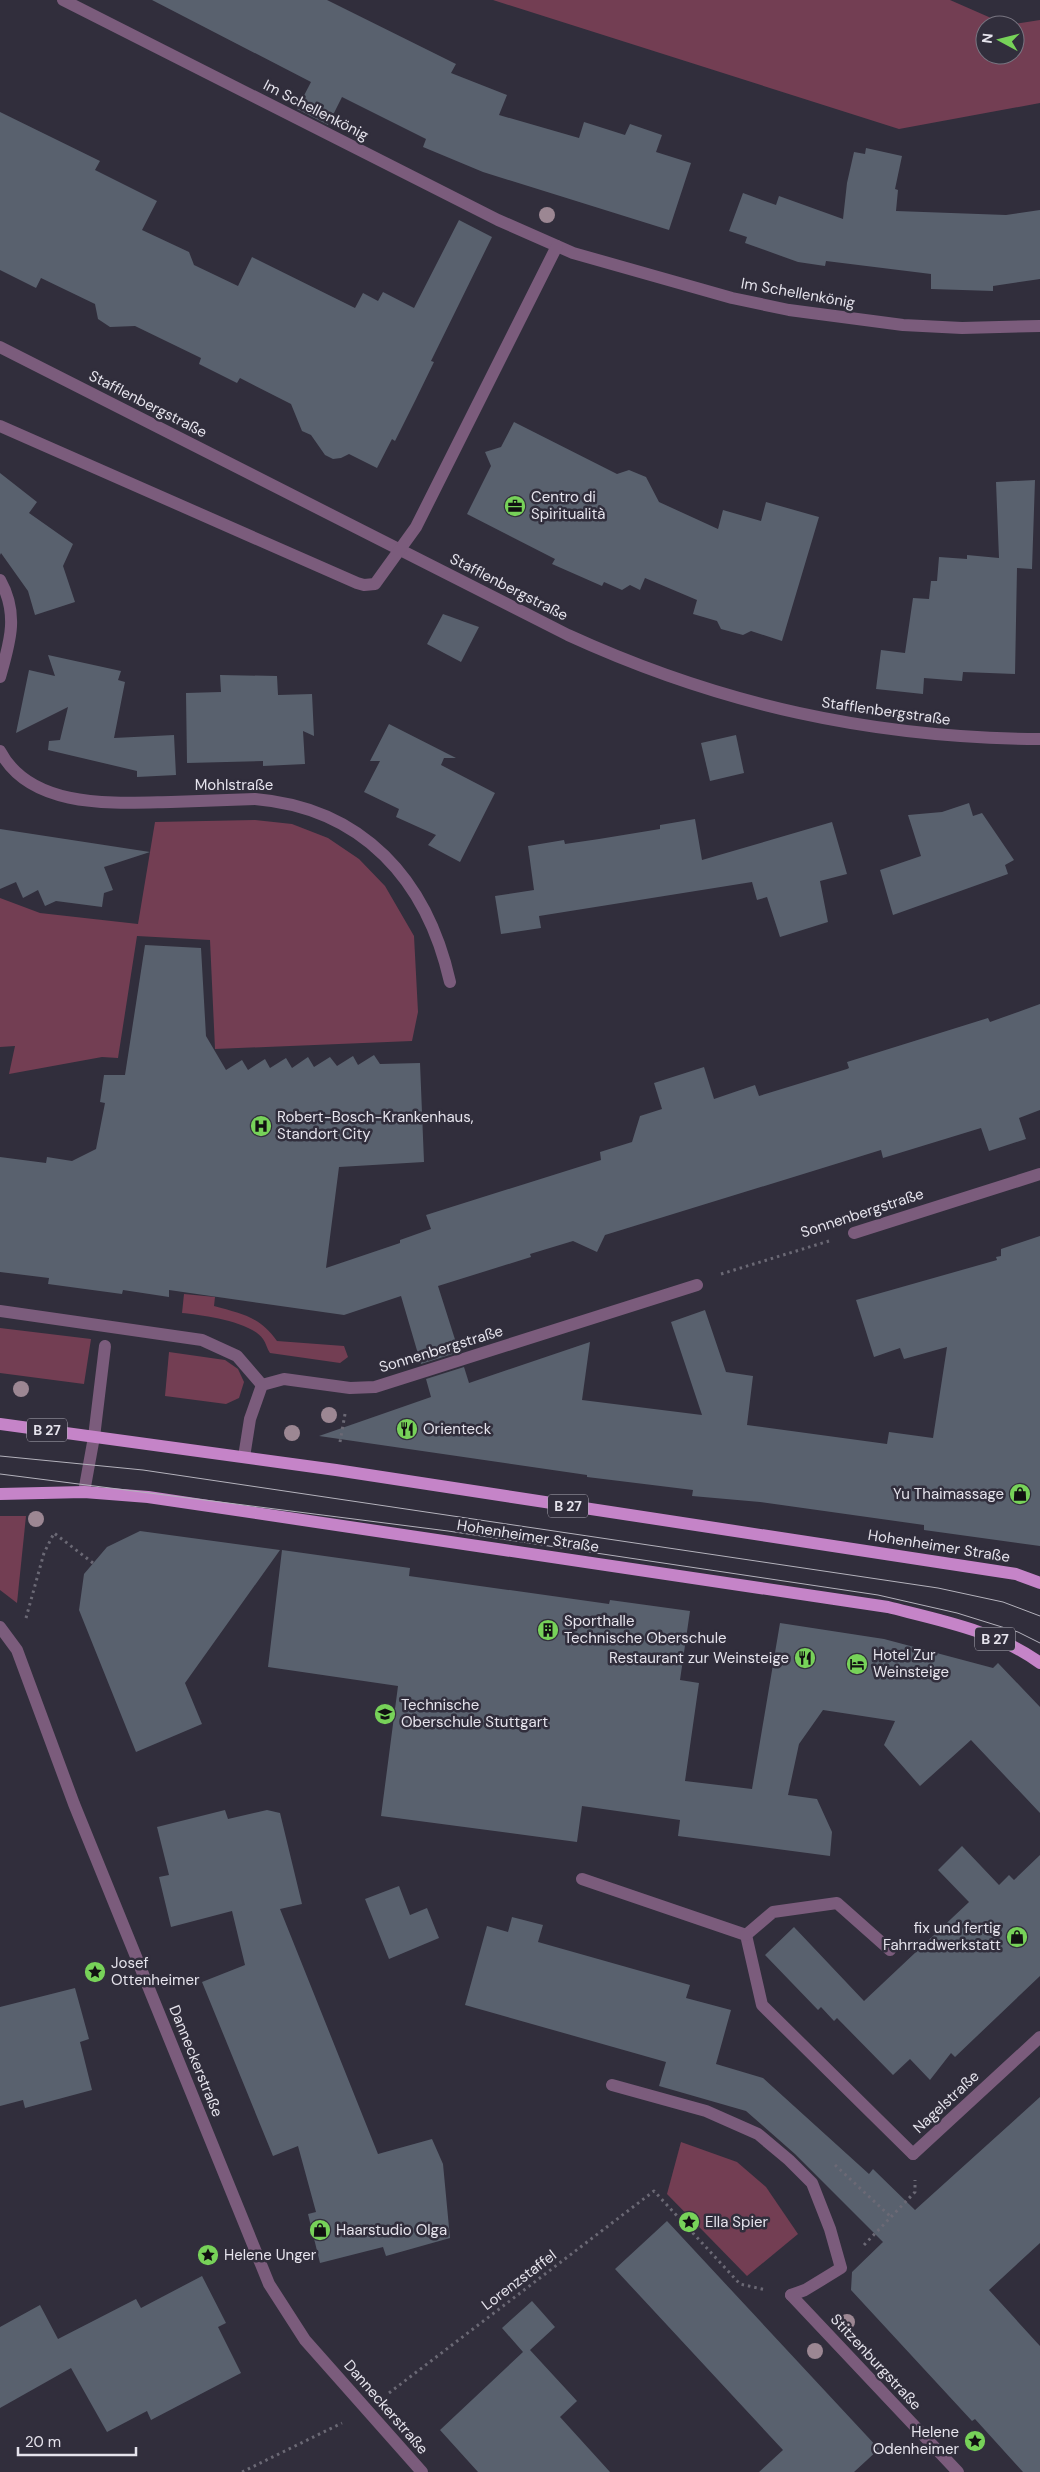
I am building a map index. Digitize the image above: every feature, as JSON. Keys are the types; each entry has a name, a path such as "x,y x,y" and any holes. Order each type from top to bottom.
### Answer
{"main road":[{"name":"Hohenheimer Straße","path":"0,1424 244,1457 1016,1574 1040,1582"},
{"name":"Hohenheimer Straße","path":"0,1494 84,1492 168,1500 888,1607 946,1622 996,1640 1040,1663"}],"street":[{"name":"Im Schellenkönig","path":"63,0 498,220 573,253 732,298 798,312 913,326 962,328 1040,326"},
{"path":"0,426 364,585 375,584 380,581 420,518 557,246"},
{"name":"Stafflenbergstraße","path":"0,347 400,551 608,653 650,670 734,698 820,719 890,730 952,736 1040,739"},
{"path":"0,580 10,599 13,624 12,636 0,677"},
{"name":"Mohlstraße","path":"0,751 12,767 37,786 71,798 128,803 269,800 297,804 336,820 372,842 401,873 433,927 450,982"},
{"name":"Sonnenbergstraße","path":"854,1233 1040,1174"},
{"name":"Sonnenbergstraße","path":"262,1385 284,1379 350,1388 375,1387 697,1286"},
{"path":"0,1310 202,1340 237,1356 262,1385 250,1419 244,1457"},
{"path":"84,1492 94,1437 105,1346"},
{"name":"Danneckerstraße","path":"0,1627 17,1650 74,1804 269,2284 306,2340 422,2472"},
{"path":"582,1878 746,1935"},
{"path":"746,1935 773,1912 838,1903 890,1950"},
{"path":"746,1935 762,2005 914,2154"},
{"name":"Nagelstraße","path":"914,2154 1040,2036"},
{"path":"612,2085 706,2111 758,2134 790,2160 812,2183 830,2229 841,2268 804,2290 791,2295"},
{"name":"Stitzenburgstraße","path":"791,2295 958,2472"}],"path":[{"name":"Sonnenbergstraße","path":"716,1270 722,1275 854,1233"},
{"path":"340,1439 343,1422"},
{"path":"17,1650 44,1553 54,1533 93,1563"},
{"name":"Nagelstraße","path":"841,2268 916,2192 914,2154"},
{"name":"Lorenzstaffel","path":"242,2472 368,2411 396,2387 654,2191 740,2284 791,2295"}],"shaded area":[{"path":"493,0 950,0 984,15 975,15 975,65 1025,65 1025,22 1040,20 1040,103 899,129"},
{"path":"255,820 292,824 328,838 359,859 385,886 414,936 418,1012 412,1041 215,1049 210,940 137,936 118,1058 102,1057 9,1074 15,1046 0,1047 0,898 40,913 138,924 155,822"},
{"path":"184,1294 215,1297 214,1306 257,1321 277,1341 344,1346 348,1357 340,1363 270,1353 263,1339 257,1333 237,1323 182,1313"},
{"path":"0,1328 91,1339 84,1384 0,1373"},
{"path":"169,1352 225,1360 238,1369 244,1382 239,1398 226,1404 165,1396"},
{"path":"0,1516 26,1516 17,1603 0,1590"},
{"path":"681,2142 737,2162 766,2187 798,2234 747,2276 667,2194"}],"building":[{"path":"152,0 327,0 456,64 451,73 507,95 499,115 579,138 584,122 625,135 630,124 662,135 656,152 691,163 669,230 483,172 423,147 426,139 342,97 328,125 297,109 311,82"},
{"path":"0,112 100,161 95,170 157,201 142,230 189,252 194,265 238,286 252,257 355,308 363,293 378,301 383,292 414,308 459,220 492,237 431,361 434,362 416,399 395,441 392,439 377,468 349,454 333,459 325,455 311,435 302,431 291,404 240,378 237,383 199,364 201,358 135,326 110,327 98,319 95,304 41,278 36,288 0,270"},
{"path":"866,148 902,156 895,189 898,190 896,211 1006,215 1040,210 1040,279 993,286 993,291 931,289 931,274 826,261 825,266 798,262 745,243 747,237 729,231 743,193 776,205 779,196 843,219 847,183 854,152 865,154"},
{"path":"514,422 617,474 629,470 646,477 659,502 718,529 723,510 761,521 766,502 819,517 782,641 751,631 743,635 721,629 717,621 693,614 697,600 645,578 640,590 630,585 622,590 604,582 602,586 552,564 555,559 467,514 491,466 485,452 501,447"},
{"path":"0,473 37,502 29,513 73,544 63,566 75,602 35,615 28,591 1,553 0,555"},
{"path":"1035,480 1032,569 1017,568 1015,674 963,672 962,681 924,678 923,694 876,689 881,650 905,653 913,598 929,599 931,581 937,581 939,557 967,559 967,555 999,558 996,482"},
{"path":"443,614 479,627 461,662 427,644"},
{"path":"48,655 121,671 118,680 125,682 114,738 174,735 176,775 137,777 137,771 48,750 49,741 60,740 68,707 16,733 29,670 55,676"},
{"path":"220,675 277,676 278,695 312,694 314,736 303,731 305,764 263,766 263,761 187,763 186,693 221,692"},
{"path":"389,724 456,758 444,758 441,765 495,793 460,862 428,845 436,835 396,817 399,809 364,792 380,761 370,761"},
{"path":"736,735 744,773 710,781 701,743"},
{"path":"969,803 973,816 982,813 1014,860 1005,865 1008,874 893,915 880,870 921,856 908,815 942,812"},
{"path":"695,819 702,860 832,822 847,874 820,881 828,922 780,937 767,897 757,900 752,882 539,916 541,928 501,934 495,896 534,890 528,846 564,840 565,844 599,839 660,829 660,825"},
{"path":"0,829 150,852 104,867 113,890 104,893 102,907 56,901 45,906 38,890 23,898 16,882 0,889"},
{"path":"145,945 201,948 206,1036 226,1070 242,1060 248,1070 265,1059 270,1068 286,1058 292,1068 308,1057 314,1067 330,1057 337,1066 353,1056 358,1065 374,1055 380,1064 420,1063 424,1162 339,1167 326,1268 400,1243 400,1240 431,1229 426,1215 601,1160 600,1152 632,1142 640,1116 662,1109 654,1083 704,1067 714,1099 755,1085 759,1096 847,1069 849,1068 847,1062 988,1018 990,1022 1040,1004 1040,1110 1019,1118 1026,1139 989,1151 981,1128 883,1158 881,1150 605,1235 597,1252 573,1241 530,1254 531,1257 438,1286 459,1352 421,1364 401,1296 344,1315 169,1290 169,1297 123,1290 122,1294 48,1284 49,1278 0,1272 0,1157 46,1163 47,1157 72,1161 96,1149 105,1103 100,1102 104,1075 125,1075"},
{"path":"1040,1236 1040,1546 924,1530 924,1525 760,1502 692,1496 693,1490 587,1477 587,1475 319,1436 431,1397 426,1379 464,1367 469,1383 590,1342 582,1400 702,1415 671,1322 705,1310 726,1372 753,1376 747,1425 887,1444 889,1432 933,1438 947,1347 904,1359 900,1348 874,1357 856,1300 997,1260 996,1257 1001,1256 1001,1249"},
{"path":"140,1531 280,1550 185,1683 202,1724 136,1752 79,1610 84,1574 107,1547"},
{"path":"282,1550 410,1568 409,1576 609,1604 610,1600 690,1611 680,1680 699,1683 685,1781 752,1789 780,1623 884,1639 993,1668 998,1663 1040,1707 1040,1813 971,1740 920,1786 884,1745 895,1721 823,1710 799,1744 788,1795 817,1799 832,1832 830,1856 678,1836 680,1820 582,1806 577,1842 381,1816 398,1686 268,1667"},
{"path":"225,1810 228,1819 267,1810 280,1813 302,1904 280,1909 378,2154 432,2139 443,2164 450,2238 386,2256 383,2247 320,2263 308,2214 316,2212 298,2146 273,2156 202,1982 245,1965 232,1911 171,1927 159,1877 169,1875 157,1827"},
{"path":"962,1846 999,1885 1009,1875 1014,1880 1040,1855 1040,1976 955,2057 951,2053 930,2080 910,2059 893,2075 837,2018 834,2021 821,2007 818,2010 765,1955 794,1927 864,2001 969,1902 938,1870"},
{"path":"399,1886 410,1915 427,1908 439,1938 389,1959 365,1899"},
{"path":"512,1917 543,1925 538,1942 690,1985 686,1998 731,2010 716,2064 763,2078 869,2174 873,2169 915,2210 1040,2097 1040,2243 989,2290 1040,2346 1040,2472 1023,2472 975,2419 972,2421 851,2290 852,2272 883,2242 795,2154 746,2111 659,2086 666,2062 465,2005 487,1926 508,1932"},
{"path":"75,1988 89,2039 80,2042 92,2090 25,2108 23,2100 0,2106 0,2007"},
{"path":"667,2221 879,2449 854,2472 759,2472 783,2450 615,2269"},
{"path":"202,2276 226,2323 218,2327 241,2373 151,2420 147,2411 107,2432 71,2368 0,2408 0,2327 40,2305 58,2339 136,2299 141,2308"},
{"path":"532,2301 555,2327 530,2350 577,2401 560,2417 610,2472 478,2472 440,2430 523,2352 502,2328"}],"tram line":[{"path":"0,1456 143,1470 938,1588 1003,1602 1040,1616"},
{"path":"0,1474 448,1531 878,1595 957,1613 1018,1632 1040,1643"}],"place":[{"name":"Centro di Spiritualità","path":"515,506"},
{"name":"Robert-Bosch-Krankenhaus, Standort City","path":"261,1126"},
{"name":"Orienteck","path":"407,1429"},
{"name":"Yu Thaimassage","path":"1020,1494"},
{"name":"Sporthalle Technische Oberschule","path":"548,1630"},
{"name":"Restaurant zur Weinsteige","path":"805,1658"},
{"name":"Hotel Zur Weinsteige","path":"857,1664"},
{"name":"Technische Oberschule Stuttgart","path":"385,1714"},
{"name":"fix und fertig Fahrradwerkstatt","path":"1017,1937"},
{"name":"Josef Ottenheimer","path":"95,1972"},
{"name":"Ella Spier","path":"689,2222"},
{"name":"Haarstudio Olga","path":"320,2230"},
{"name":"Helene Unger","path":"208,2255"},
{"name":"Helene Odenheimer","path":"975,2441"}]}
